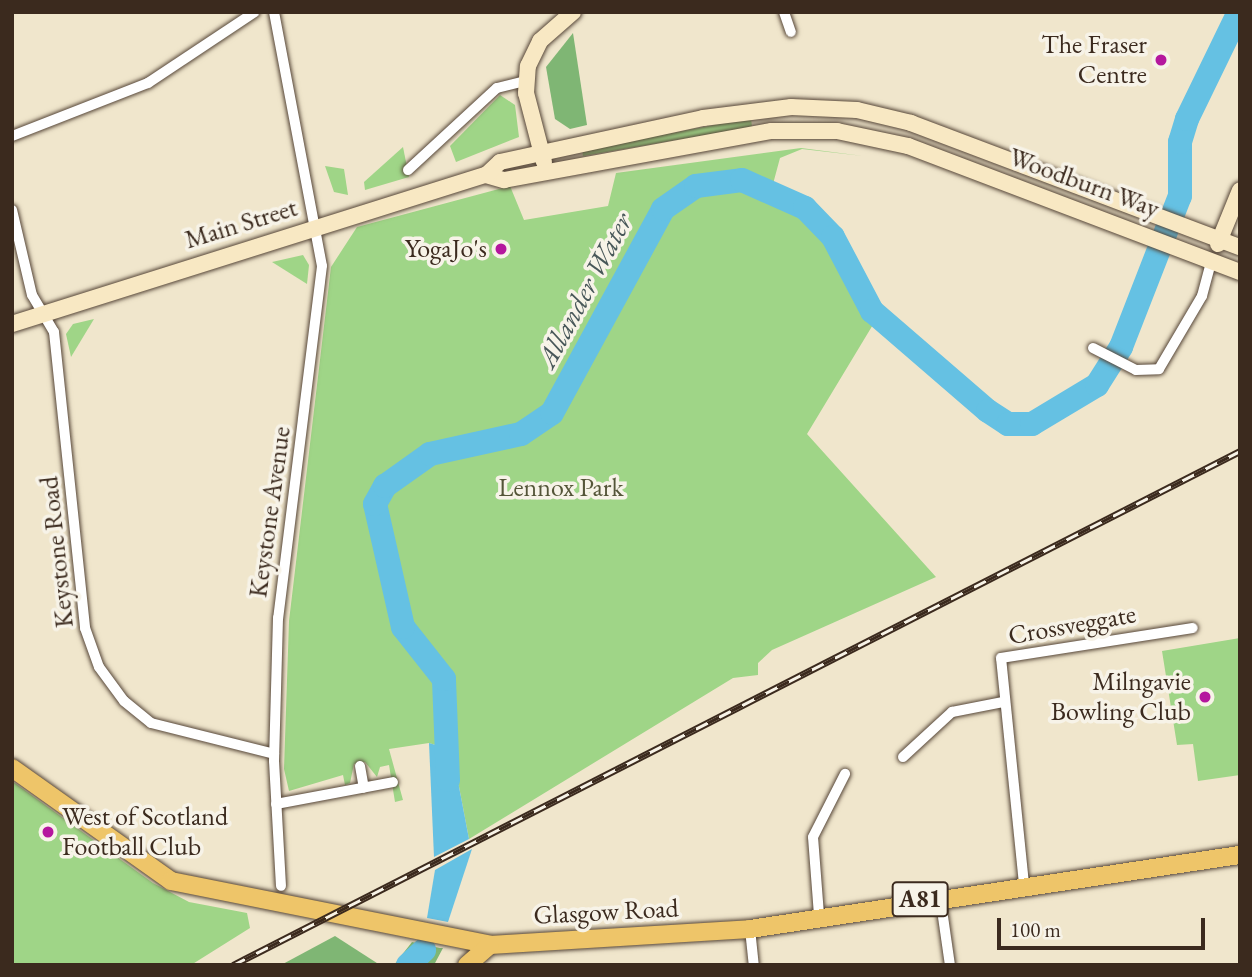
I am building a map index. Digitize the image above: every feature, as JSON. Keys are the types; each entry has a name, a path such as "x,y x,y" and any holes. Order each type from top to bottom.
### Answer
{"main road":[{"path":"546,172 525,81 531,52 573,12"},
{"name":"Main Street","path":"12,324 486,175 499,162 541,152 791,107 857,110 911,123"},
{"name":"Woodburn Way","path":"911,123 1149,208 1221,236 1240,247"},
{"name":"Main Street","path":"486,175 504,180 772,131 837,131 908,146"},
{"name":"Woodburn Way","path":"908,146 1143,231 1240,272"},
{"path":"1212,259 1240,190"},
{"name":"Glasgow Road","path":"12,768 171,881 490,945 750,929 819,915 1024,884 1240,855"},
{"path":"467,965 490,945"}],"street":[{"path":"12,136 148,83 255,12"},
{"name":"Keystone Avenue","path":"274,12 317,226 322,266 316,348 278,618 274,754 281,886"},
{"path":"783,12 791,32"},
{"path":"408,170 497,88 525,81"},
{"name":"Keystone Road","path":"12,211 32,295 54,332 85,628 99,667 124,701 151,723 274,754"},
{"path":"1093,348 1136,370 1159,369 1175,349 1202,296 1212,259"},
{"name":"Crossveggate","path":"1024,884 1003,702 1001,658 1193,628"},
{"path":"903,757 952,712 1003,702"},
{"path":"360,766 364,788"},
{"path":"819,915 813,837 845,774"},
{"path":"275,804 393,782"},
{"path":"940,897 950,965"},
{"path":"750,929 754,965"}],"green space":[{"path":"573,33 587,125 570,129 555,119 546,67"},
{"path":"500,95 515,105 519,137 456,162 450,146"},
{"path":"751,118 752,127 583,156 582,150"},
{"path":"403,147 409,177 365,190 364,182"},
{"name":"Lennox Park","path":"801,148 863,156 802,149 780,158 773,184 828,217 874,323 807,434 936,577 772,650 758,663 758,675 733,678 469,839 452,750 429,743 389,749 403,800 395,802 389,765 380,767 377,777 365,762 354,764 350,783 345,785 343,775 289,791 284,769 289,621 331,267 357,227 510,186 524,220 608,206 616,173"},
{"path":"325,166 344,169 348,195 334,192"},
{"path":"303,255 309,265 307,284 272,262"},
{"path":"94,319 71,357 66,334 73,324"},
{"name":"Milngavie Bowling Club","path":"1240,638 1240,775 1198,781 1193,744 1177,745 1162,651"},
{"name":"West of Scotland Football Club","path":"12,781 153,883 189,902 247,913 250,928 191,965 12,965"},
{"path":"335,936 380,965 281,965"},
{"path":"412,942 443,948 434,965 394,965"}],"water":[{"path":"429,743 452,750 469,839 434,857"},
{"path":"472,849 448,922 427,918 435,870"}],"waterway":[{"name":"Allander Water","path":"448,780 444,679 403,627 375,504 385,486 430,454 521,434 552,413 663,209 696,186 742,180 805,208 833,237 872,311 988,411 1008,424 1032,424 1097,385 1121,347 1180,196 1180,142 1187,119 1239,12"},
{"name":"Allander Water","path":"408,965 424,950"}],"railway":[{"path":"233,965 1240,451"}],"place":[{"name":"The Fraser Centre","path":"1161,60"},
{"name":"YogaJo's","path":"501,249"},
{"name":"Milngavie Bowling Club","path":"1205,697"},
{"name":"West of Scotland Football Club","path":"48,832"}]}
